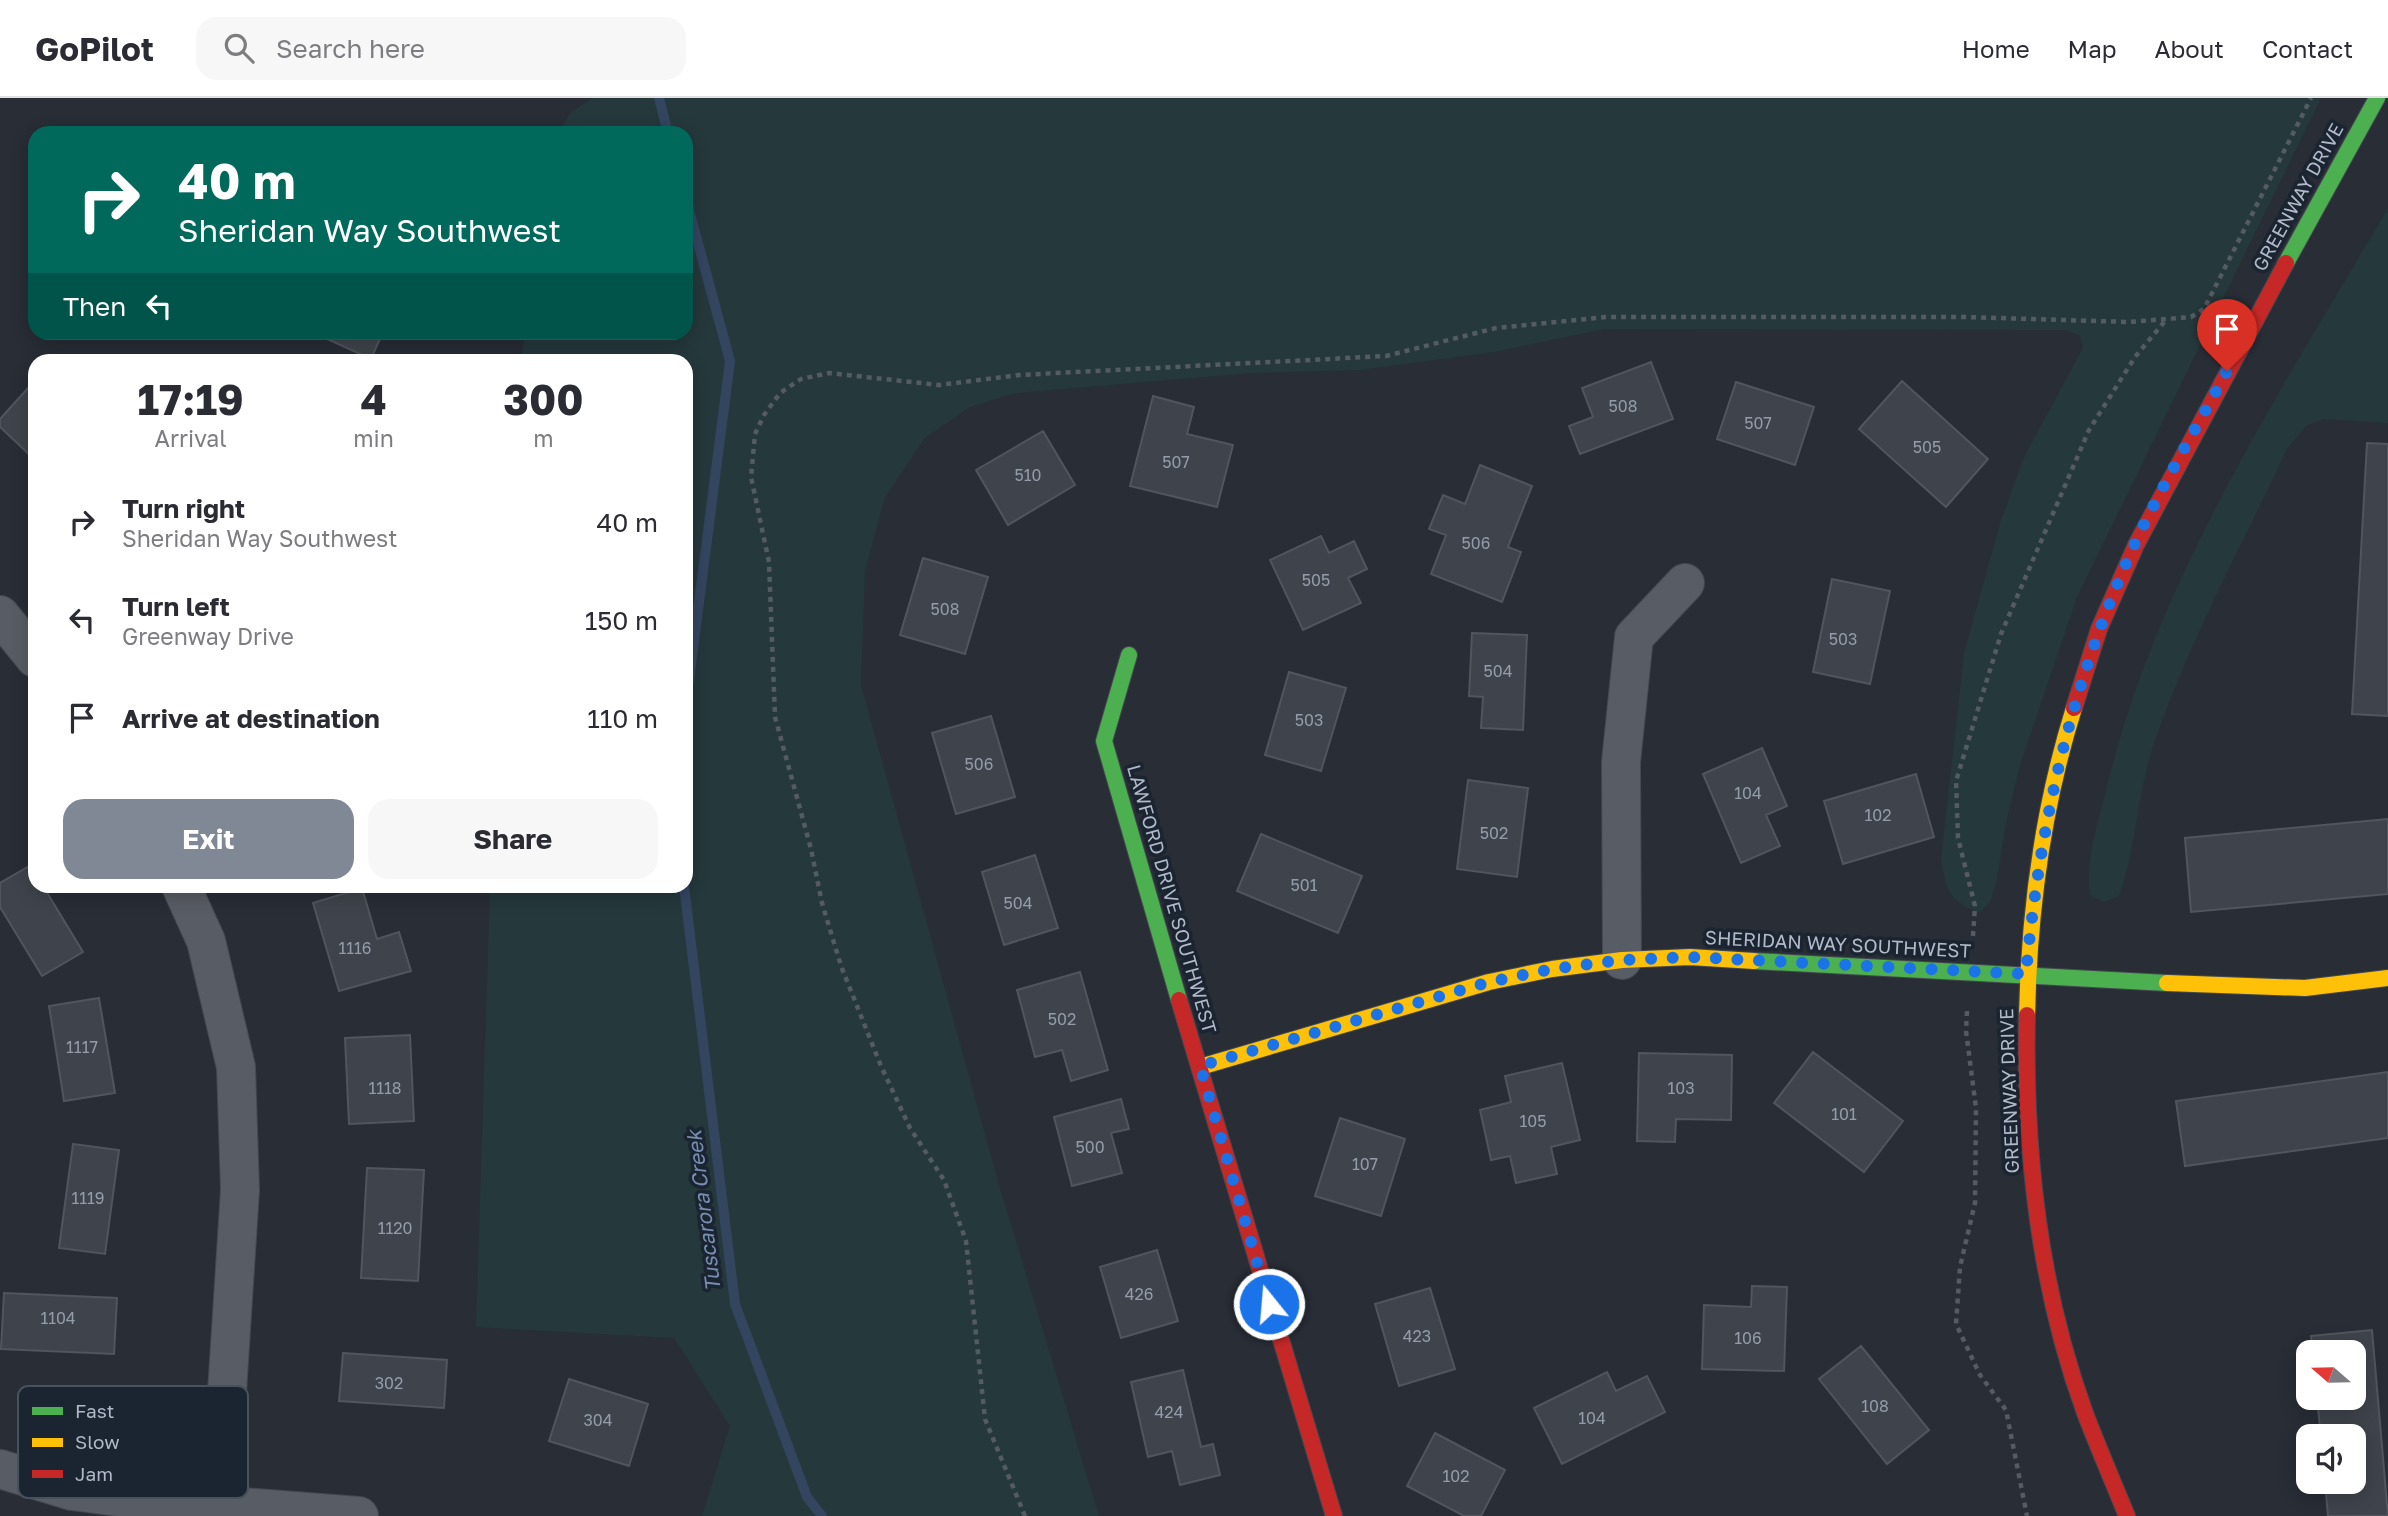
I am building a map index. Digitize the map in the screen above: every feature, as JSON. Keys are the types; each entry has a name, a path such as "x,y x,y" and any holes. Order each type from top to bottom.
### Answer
{"street":[{"name":"GREENWAY DRIVE","path":"2127,1516 2090,1424 2067,1348 2048,1269 2028,1135 2026,974 2046,815 2069,720 2100,628 2138,538 2377,98"},
{"path":"1622,960 1622,762 1634,637 1685,583"},
{"name":"LAWFORD DRIVE SOUTHWEST","path":"1129,655 1104,741 1229,1171 1334,1516"},
{"path":"184,893 206,942 236,1067 240,1191 227,1386"},
{"name":"SHERIDAN WAY SOUTHWEST","path":"1200,1066 1489,982 1552,969 1622,960 1690,957 2264,988 2305,988 2388,978"},
{"path":"0,1469 18,1474"},
{"path":"119,1498 219,1510 359,1516"}],"path":[{"path":"1026,1516 985,1419 966,1241 944,1180 910,1128 881,1066 841,966 822,903 811,849 775,717 769,562 751,477 755,434 764,415 780,393 801,379 829,373 939,385 1019,374 1386,356 1496,328 1605,317 1965,317 2129,322 2191,317 2204,309 2311,98"}],"green space":[{"path":"593,98 2321,98 2077,597 2020,765 2006,823 1996,885 1989,903 1979,913 1960,903 1950,893 1941,859 1964,653 2001,520 2025,455 2083,348 2080,335 2064,330 1605,329 1494,352 1360,370 1252,373 1015,393 970,407 925,438 885,497 865,571 861,685 999,1185 1099,1516 702,1516 730,1426 674,1338 476,1327 490,893 693,893 693,354 522,354 523,340 693,340 693,126 562,126 570,113"},
{"path":"2388,208 2388,423 2323,419 2306,426 2287,449 2215,598 2165,712 2147,768 2125,878 2119,896 2104,902 2090,895 2089,869 2093,842 2128,712 2156,636 2225,489"}],"building":[{"path":"329,340 379,340 373,354 360,354"},
{"path":"1651,362 1673,419 1580,454 1569,426 1593,417 1582,388"},
{"path":"1902,381 1988,459 1946,507 1859,429"},
{"path":"1736,382 1814,407 1795,465 1717,439"},
{"path":"28,388 28,453 0,427 0,419"},
{"path":"1153,396 1194,407 1187,434 1233,445 1217,507 1130,486"},
{"path":"1043,431 1075,485 1008,525 976,470"},
{"path":"2367,443 2388,444 2388,716 2352,714"},
{"path":"1480,465 1532,486 1508,547 1521,552 1502,602 1431,574 1446,535 1429,529 1443,495 1465,504"},
{"path":"1321,536 1329,553 1354,541 1367,569 1348,578 1361,603 1303,630 1270,560"},
{"path":"923,558 988,577 965,654 900,635"},
{"path":"1832,579 1890,591 1870,684 1813,672"},
{"path":"1472,633 1527,635 1523,730 1481,728 1483,697 1469,696"},
{"path":"1289,672 1346,688 1321,771 1265,755"},
{"path":"991,716 1015,797 956,814 932,733"},
{"path":"1762,748 1787,806 1766,815 1780,846 1741,863 1703,774"},
{"path":"1916,774 1934,837 1843,864 1824,801"},
{"path":"1468,780 1528,788 1517,877 1457,869"},
{"path":"2388,819 2388,894 2191,912 2185,838"},
{"path":"1261,834 1362,876 1338,933 1237,891"},
{"path":"1035,855 1058,928 1004,945 982,872"},
{"path":"28,867 28,893 47,893 83,952 42,976 0,907 0,883"},
{"path":"346,893 363,893 377,939 399,932 411,971 339,991 313,903"},
{"path":"1080,972 1108,1070 1071,1081 1062,1050 1035,1057 1017,990"},
{"path":"99,998 115,1093 64,1101 49,1006"},
{"path":"410,1035 414,1121 349,1124 345,1038"},
{"path":"1813,1052 1903,1121 1864,1172 1774,1103"},
{"path":"1639,1053 1732,1055 1731,1120 1676,1119 1675,1142 1637,1141"},
{"path":"1562,1063 1580,1140 1551,1147 1557,1174 1516,1183 1510,1156 1491,1160 1480,1110 1511,1102 1505,1076"},
{"path":"2388,1072 2388,1138 2185,1166 2176,1101"},
{"path":"1121,1099 1129,1129 1111,1133 1122,1173 1072,1186 1054,1117"},
{"path":"1340,1118 1405,1139 1381,1216 1315,1196"},
{"path":"73,1144 119,1150 105,1254 59,1248"},
{"path":"367,1168 424,1170 418,1281 361,1278"},
{"path":"1157,1250 1178,1321 1121,1338 1100,1267"},
{"path":"1752,1286 1787,1287 1784,1371 1702,1369 1704,1305 1751,1307"},
{"path":"1430,1288 1455,1369 1399,1386 1375,1304"},
{"path":"4,1293 117,1298 114,1354 1,1349"},
{"path":"2372,1330 2388,1516 2328,1516 2326,1494 2366,1494 2366,1424 2320,1424 2318,1410 2366,1410 2366,1340 2311,1340 2311,1336"},
{"path":"1861,1346 1929,1430 1887,1464 1819,1379"},
{"path":"343,1353 447,1360 444,1408 339,1401"},
{"path":"1183,1370 1201,1447 1213,1444 1220,1475 1180,1485 1172,1451 1148,1457 1131,1382"},
{"path":"1607,1372 1616,1391 1647,1376 1665,1412 1562,1464 1534,1408"},
{"path":"569,1379 648,1404 629,1466 549,1441"},
{"path":"1435,1433 1505,1470 1481,1516 1464,1516 1407,1486"}],"waterway":[{"name":"Tuscarora Creek","path":"659,98 666,126"},
{"name":"Tuscarora Creek","path":"693,225 730,361 693,649"},
{"name":"Tuscarora Creek","path":"685,893 735,1304 807,1497 822,1516"}],"traffic: fast":[{"path":"2286,263 2377,98"},
{"path":"1129,655 1104,741 1179,1000"},
{"path":"1754,961 2167,983"}],"traffic: slow":[{"path":"2027,1015 2031,938 2040,860 2054,783 2074,708"},
{"path":"1200,1067 1489,982 1552,969 1622,960 1690,957 1754,961"},
{"path":"2167,983 2305,988 2388,978"}],"traffic: jam":[{"path":"2074,708 2099,629 2136,545 2286,263"},
{"path":"1179,1000 1334,1516"},
{"path":"2027,1015 2028,1116 2046,1267 2069,1365 2085,1413 2127,1516"}],"route":[{"path":"1269,1304 1200,1066 1489,982 1552,969 1622,960 1690,957 2026,974 2046,815 2069,720 2100,628 2138,538 2227,371"}]}
